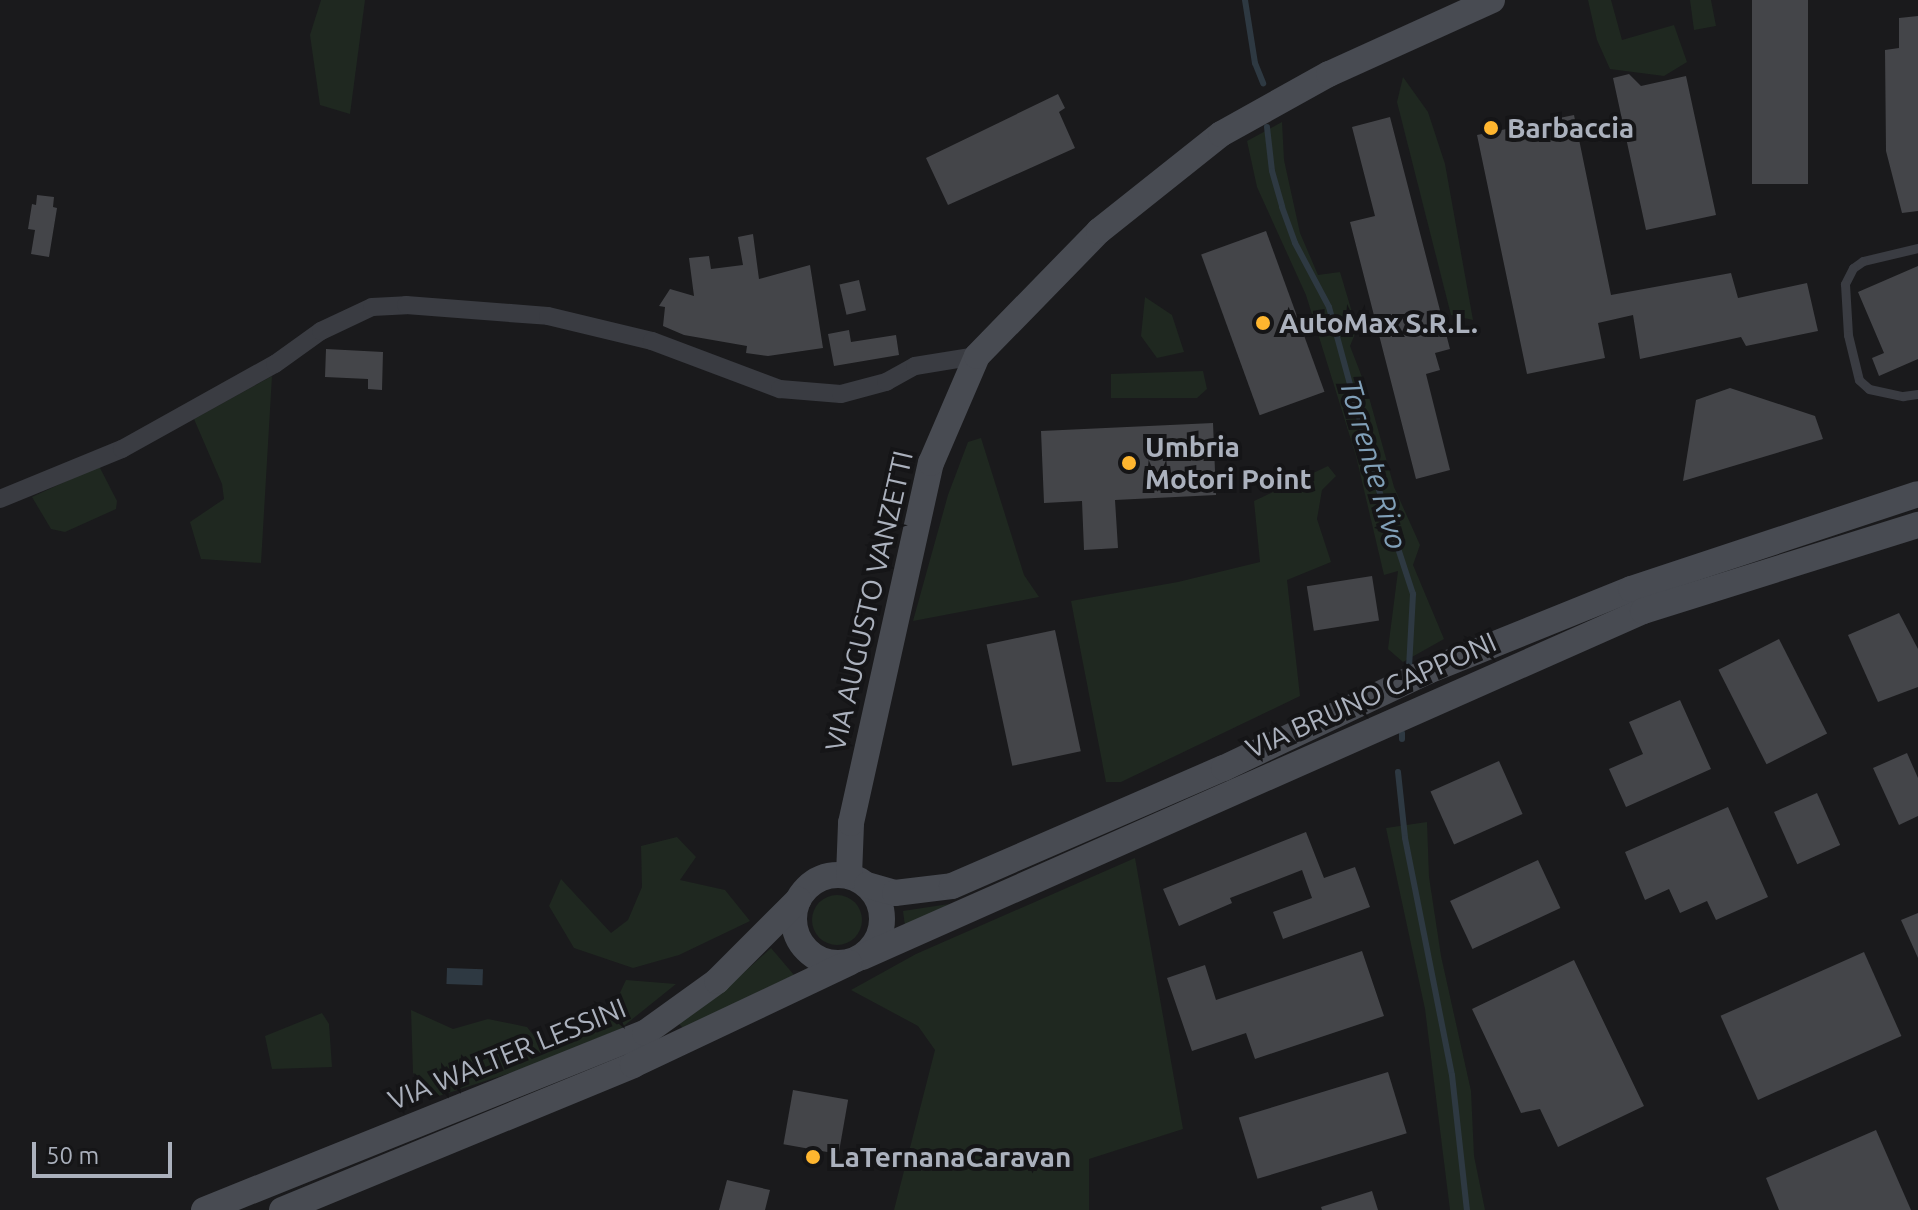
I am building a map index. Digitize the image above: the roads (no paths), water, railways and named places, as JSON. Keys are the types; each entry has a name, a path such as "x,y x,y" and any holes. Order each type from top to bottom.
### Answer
{"main road":[{"name":"VIA AUGUSTO VANZETTI","path":"858,881 851,823 931,463 977,356 1099,231 1221,134 1329,74 1492,0"},
{"name":"VIA BRUNO CAPPONI","path":"858,881 895,893 952,886 1224,768 1443,665 1631,589 1918,494"},
{"name":"VIA BRUNO CAPPONI","path":"856,960 1643,611 1918,525"},
{"path":"819,879 858,881 876,896 883,922 880,936 856,960 821,961 799,942 794,914 798,900 819,879"},
{"name":"VIA WALTER LESSINI","path":"204,1210 645,1033 717,981 798,900"},
{"name":"VIA WALTER LESSINI","path":"282,1210 633,1065 856,960"}],"street":[{"path":"0,499 122,449 275,364 321,331 372,307 406,305 548,316 652,341 780,389 826,393 841,394 886,382 915,366 977,356"}],"lane":[{"path":"1918,248 1863,261 1853,268 1845,284 1848,335 1859,380 1869,389 1903,396 1918,394"}],"waterway":[{"name":"Torrente Rivo","path":"1245,0 1255,63 1263,83"},
{"name":"Torrente Rivo","path":"1267,127 1272,171 1282,207 1295,243 1329,307 1378,487 1413,594 1409,669"},
{"name":"Torrente Rivo","path":"1402,733 1402,739"},
{"name":"Torrente Rivo","path":"1398,772 1405,838 1452,1075 1467,1210"}],"place":[{"name":"Barbaccia","path":"1491,128"},
{"name":"AutoMax S.R.L.","path":"1263,323"},
{"name":"Umbria Motori Point","path":"1129,463"},
{"name":"LaTernanaCaravan","path":"813,1157"}]}
